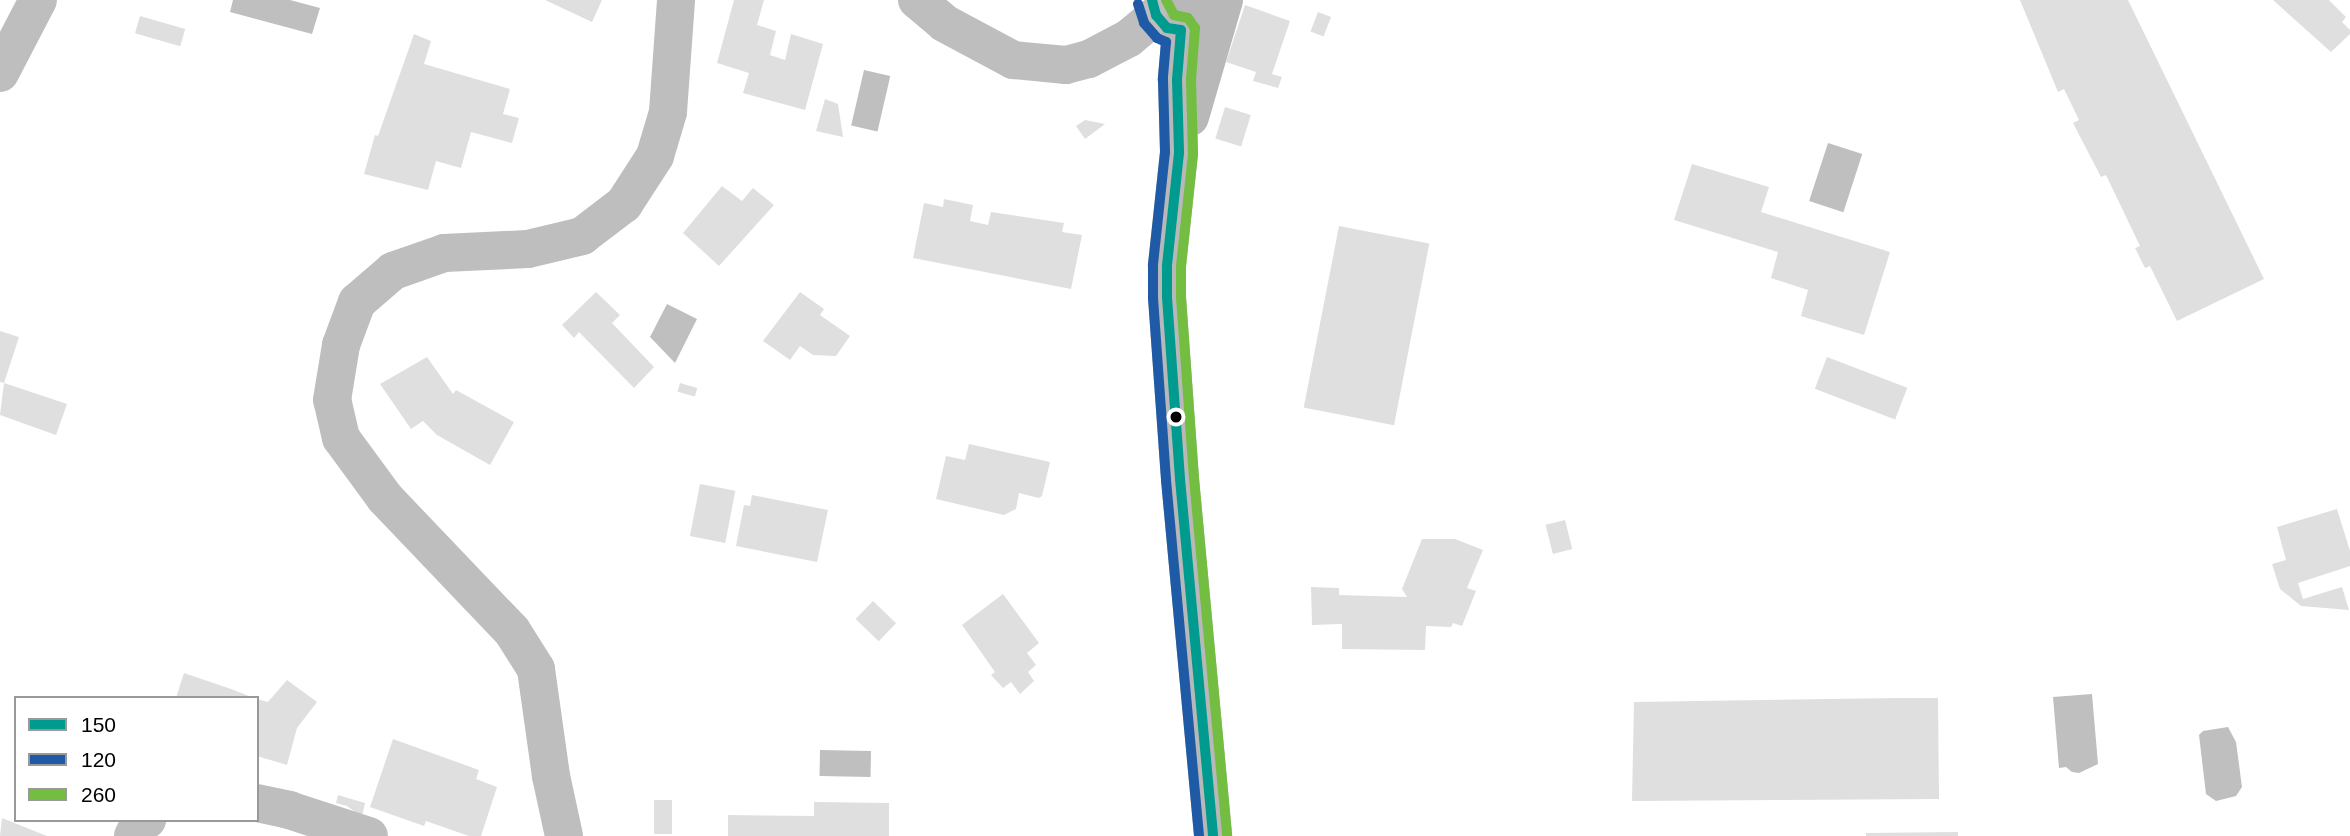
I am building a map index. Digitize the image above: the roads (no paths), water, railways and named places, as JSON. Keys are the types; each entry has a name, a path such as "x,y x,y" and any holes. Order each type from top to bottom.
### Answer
{"main road":[{"path":"1187,11 1179,153 1167,266 1167,297 1180,479 1213,836"}],"street":[{"path":"0,73 38,0"},
{"path":"564,836 551,776 536,669 512,631 385,498 341,438 332,400 341,345 357,302 393,271 444,253 528,249 582,236 624,204 655,156 668,112 676,0"},
{"path":"917,0 944,23 1013,60 1066,65 1089,59 1187,11"},
{"path":"259,804 328,821 369,836"},
{"path":"133,836 138,826 144,822"}]}
